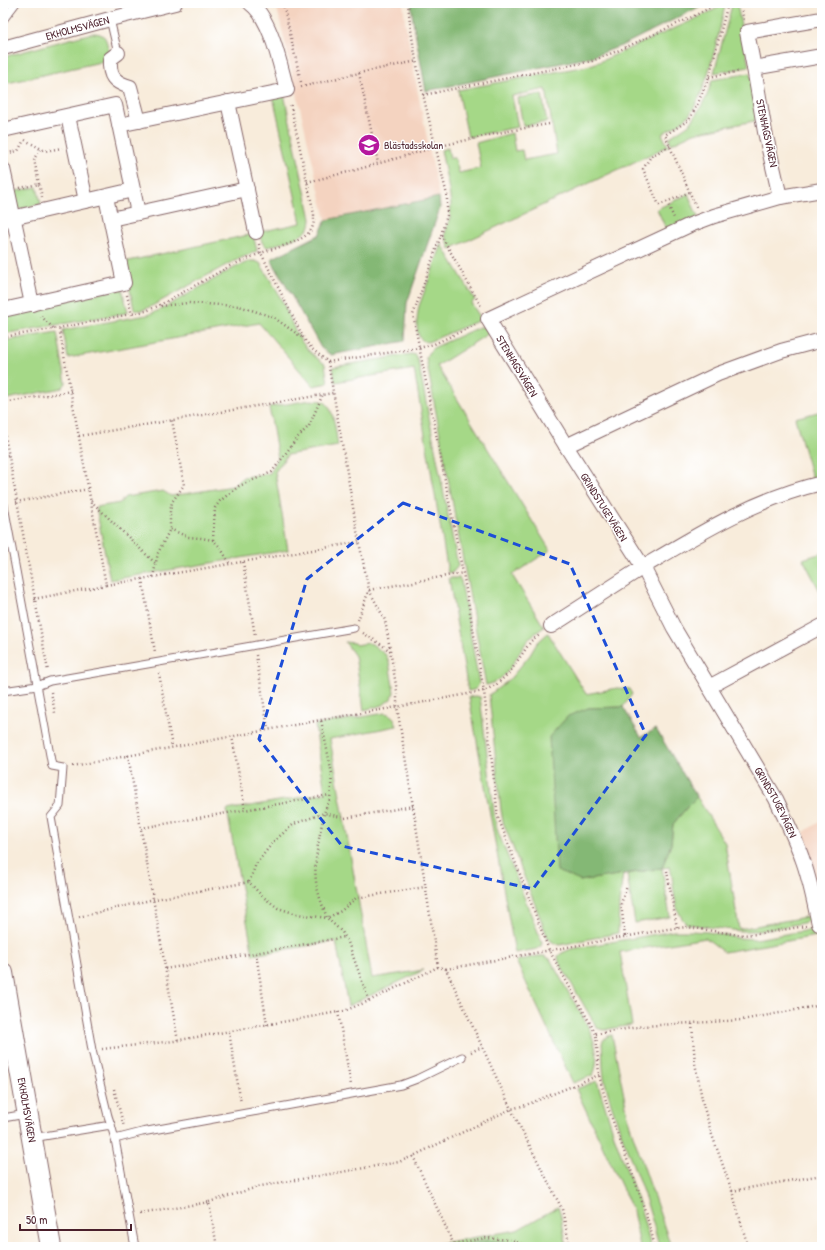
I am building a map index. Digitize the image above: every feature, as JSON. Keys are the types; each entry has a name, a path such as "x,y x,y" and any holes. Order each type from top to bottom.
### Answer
{"street":[{"name":"EKHOLMSVÄGEN","path":"3,48 175,3"},
{"path":"119,125 287,90 272,37 257,8 250,3"},
{"name":"STENHAGSVÄGEN","path":"780,197 747,32 822,19"},
{"path":"118,53 110,59 109,67 111,76 120,83 130,87 139,121"},
{"path":"754,68 822,56"},
{"path":"228,102 256,232"},
{"path":"3,130 115,105 138,213"},
{"path":"68,116 86,201"},
{"path":"3,168 8,190 8,219 32,304"},
{"path":"111,219 247,189"},
{"path":"8,219 133,190"},
{"path":"488,319 702,220 780,197 822,190"},
{"path":"3,310 124,283 106,197"},
{"name":"STENHAGSVÄGEN","path":"488,319 566,446"},
{"path":"566,446 718,374 781,351 822,340"},
{"name":"GRINDSTUGEVÄGEN","path":"566,446 643,567 674,628 776,799 790,827 802,858 820,924"},
{"path":"551,626 643,567 703,531 768,500 822,483"},
{"path":"709,687 822,626"},
{"name":"EKHOLMSVÄGEN","path":"3,973 51,1247"}],"lane":[{"path":"3,20 16,3"},
{"path":"110,19 118,53"},
{"path":"3,500 52,766 62,768 60,806 50,817 92,1050 115,1139 135,1247"},
{"path":"3,691 37,686 50,681 354,628"},
{"path":"115,1139 142,1132 402,1085 462,1057"},
{"path":"3,1118 28,1113"},
{"path":"32,1138 111,1125"}],"path":[{"path":"283,3 302,86"},
{"path":"408,3 409,21 423,95 447,195 447,215 413,315 463,572 484,691 498,817 549,950 596,1034 599,1075 607,1105 639,1192 655,1247"},
{"path":"423,95 592,61 622,49 719,3"},
{"path":"702,220 665,135 689,120 697,105 709,77 728,3"},
{"path":"3,337 132,315 146,311 158,306 230,266 297,240 306,235 311,230 314,223 314,214 287,90 417,61"},
{"path":"709,77 754,68"},
{"path":"359,73 378,163"},
{"path":"307,182 436,147 503,132 549,124"},
{"path":"21,126 25,140 46,152 74,145"},
{"path":"3,154 18,151 25,140"},
{"path":"670,146 651,156 643,170 659,205 690,192"},
{"path":"40,149 34,159 45,210"},
{"path":"8,190 39,184"},
{"path":"328,362 419,348 434,344 488,319 441,235"},
{"path":"261,253 304,339 312,350 328,362 359,542 369,590 385,620 397,691 397,707 438,967"},
{"path":"124,283 132,315"},
{"path":"158,306 188,303 239,306 273,317 304,339"},
{"path":"59,328 106,585"},
{"path":"3,403 71,391"},
{"path":"79,436 333,393"},
{"path":"213,540 215,508 220,501 239,486 272,472 297,438 309,426 322,394"},
{"path":"153,577 158,553 170,530 170,512 172,502 184,485 172,420"},
{"path":"3,424 56,719"},
{"path":"3,456 8,455"},
{"path":"17,502 89,489"},
{"path":"91,501 155,563"},
{"path":"170,530 188,537 213,540 230,564"},
{"path":"22,604 34,599 106,585 359,542"},
{"path":"369,590 463,572"},
{"path":"369,590 354,628 369,636 390,652"},
{"path":"62,768 484,691 497,684 510,672 532,641 551,626"},
{"path":"321,720 332,774 330,799 324,813 318,846 315,874 317,890 327,918 342,932 345,937 369,1001"},
{"path":"232,736 245,810"},
{"path":"128,755 178,1041"},
{"path":"141,828 330,795"},
{"path":"249,882 256,864 274,841 294,824 324,813 345,818 413,806"},
{"path":"667,871 677,928"},
{"path":"249,882 262,896 278,908 297,914 327,918 341,912 356,898 425,887"},
{"path":"68,919 153,899 249,882"},
{"path":"625,936 621,904 626,886"},
{"path":"80,909 81,917"},
{"path":"92,1050 178,1041 344,1011 369,1001 438,967 446,969 625,936 677,928 688,927 707,929 739,935 757,934 820,924"},
{"path":"165,969 345,937"},
{"path":"256,953 267,1025"},
{"path":"446,969 511,1109 562,1209 570,1247"},
{"path":"596,1034 644,1026 742,1020 822,1005"},
{"path":"338,1012 352,1094"},
{"path":"692,1024 695,1063 703,1104 711,1132 732,1190 748,1247"},
{"path":"229,1032 242,1114"},
{"path":"103,1049 105,1056"},
{"path":"129,1215 209,1202 261,1186 399,1162 511,1109 526,1105 599,1075"},
{"path":"113,1085 127,1136"},
{"path":"413,1156 453,1243"},
{"path":"732,1190 822,1175"},
{"path":"209,1202 217,1247"},
{"path":"141,1213 142,1220"},
{"path":"434,1247 486,1238 512,1240 528,1247"}],"highlighted area":[{"path":"403,503 570,564 646,735 533,889 342,846 259,739 307,579"}],"shaded area":[{"name":"Blästadsskolan","path":"257,3 403,3 418,93 439,197 326,220 277,8 265,9"},
{"path":"822,820 822,873 819,873 822,893 822,914 819,915 804,832"}],"green space":[{"path":"411,3 707,3 621,46 591,57 426,91"},
{"path":"737,4 749,67 714,73 732,5"},
{"path":"724,5 711,64 701,94 688,116 679,124 662,134 668,146 450,249 445,234 450,217 451,205 441,150 448,148 450,158 455,158 459,173 481,168 476,143 512,133 515,151 522,150 524,160 557,154 546,89 512,96 518,127 468,137 458,90 587,66 599,62"},
{"path":"92,33 101,34 105,38 109,52 104,56 105,61 3,84 3,57"},
{"path":"750,73 759,120 694,133 671,144 669,138 691,123 706,98 712,80"},
{"path":"284,94 311,220 309,228 302,235 268,247 263,243 259,232 301,223 273,96"},
{"path":"542,94 547,122 523,126 518,98"},
{"path":"37,187 41,204 15,210 11,192"},
{"path":"688,194 698,217 667,231 657,209"},
{"path":"439,197 440,208 407,303 405,341 331,355 321,348 271,259 319,235 326,220"},
{"path":"253,234 257,251 230,263 150,307 140,310 134,309 124,262"},
{"path":"442,244 475,300 471,303 480,317 478,321 428,342 423,341 418,333 418,310"},
{"path":"250,261 260,263 280,296 294,328 303,344 325,364 328,383 313,386 259,323 68,358 63,330 147,315 160,310 234,268"},
{"path":"122,288 128,312 126,313 3,334 3,314"},
{"path":"479,327 485,327 491,332 437,366 550,550 512,575 544,627 529,639 501,678 486,685 426,358 428,353 433,348"},
{"path":"57,332 66,383 62,388 7,399 3,382 3,341"},
{"path":"411,354 415,355 418,361 458,566 453,572 448,573 414,369 335,382 333,367"},
{"path":"311,400 323,401 330,409 334,421 338,446 287,455 275,472 288,550 110,580 96,507 120,503 125,497 163,491 171,496 233,486 243,477 270,473 278,458 269,407"},
{"path":"822,411 822,479 813,481 795,418"},
{"path":"822,553 822,595 803,559"},
{"path":"449,578 459,578 461,581 479,683 475,689 468,691"},
{"path":"548,633 586,694 617,688 629,689 632,694 623,707 588,708 580,881 623,874 619,904 618,933 560,945 554,943 548,938 503,822 489,695 509,680 530,655 537,643"},
{"path":"345,642 354,643 356,645 368,643 372,644 386,655 389,662 394,692 392,698 383,705 364,710 355,656"},
{"path":"469,697 480,697 495,820 498,832 542,942 541,946 537,949 515,953"},
{"path":"623,707 641,737 656,729 697,797 673,824 671,844 662,868 580,881 557,871 549,737 568,716 588,708"},
{"path":"385,713 393,718 397,726 330,739 372,978 424,970 348,1006 336,941 253,955 227,810 325,793 315,725"},
{"path":"697,797 725,843 739,929 811,916 809,920 803,923 759,931 740,931 687,924 682,919 676,905 670,867 662,868 671,844 673,824"},
{"path":"662,868 670,917 635,923 627,874"},
{"path":"816,929 817,936 724,952 706,938 620,952 632,1025 603,1030 597,1028 559,962 558,956 571,949 674,931 708,932 738,938 755,939"},
{"path":"544,956 550,959 587,1024 595,1045 596,1065 593,1075 573,1083 516,961"},
{"path":"612,1035 630,1126 671,1247 659,1247 654,1226 605,1082 602,1043 606,1038"},
{"path":"597,1081 616,1141 639,1203 651,1247 640,1247 633,1211 576,1089"},
{"path":"558,1207 567,1247 521,1247 516,1245 464,1244 453,1247 419,1247 517,1230"},
{"path":"488,1240 505,1242 521,1247 453,1247"}],"place":[{"name":"Blästadsskolan","path":"369,145"}]}
